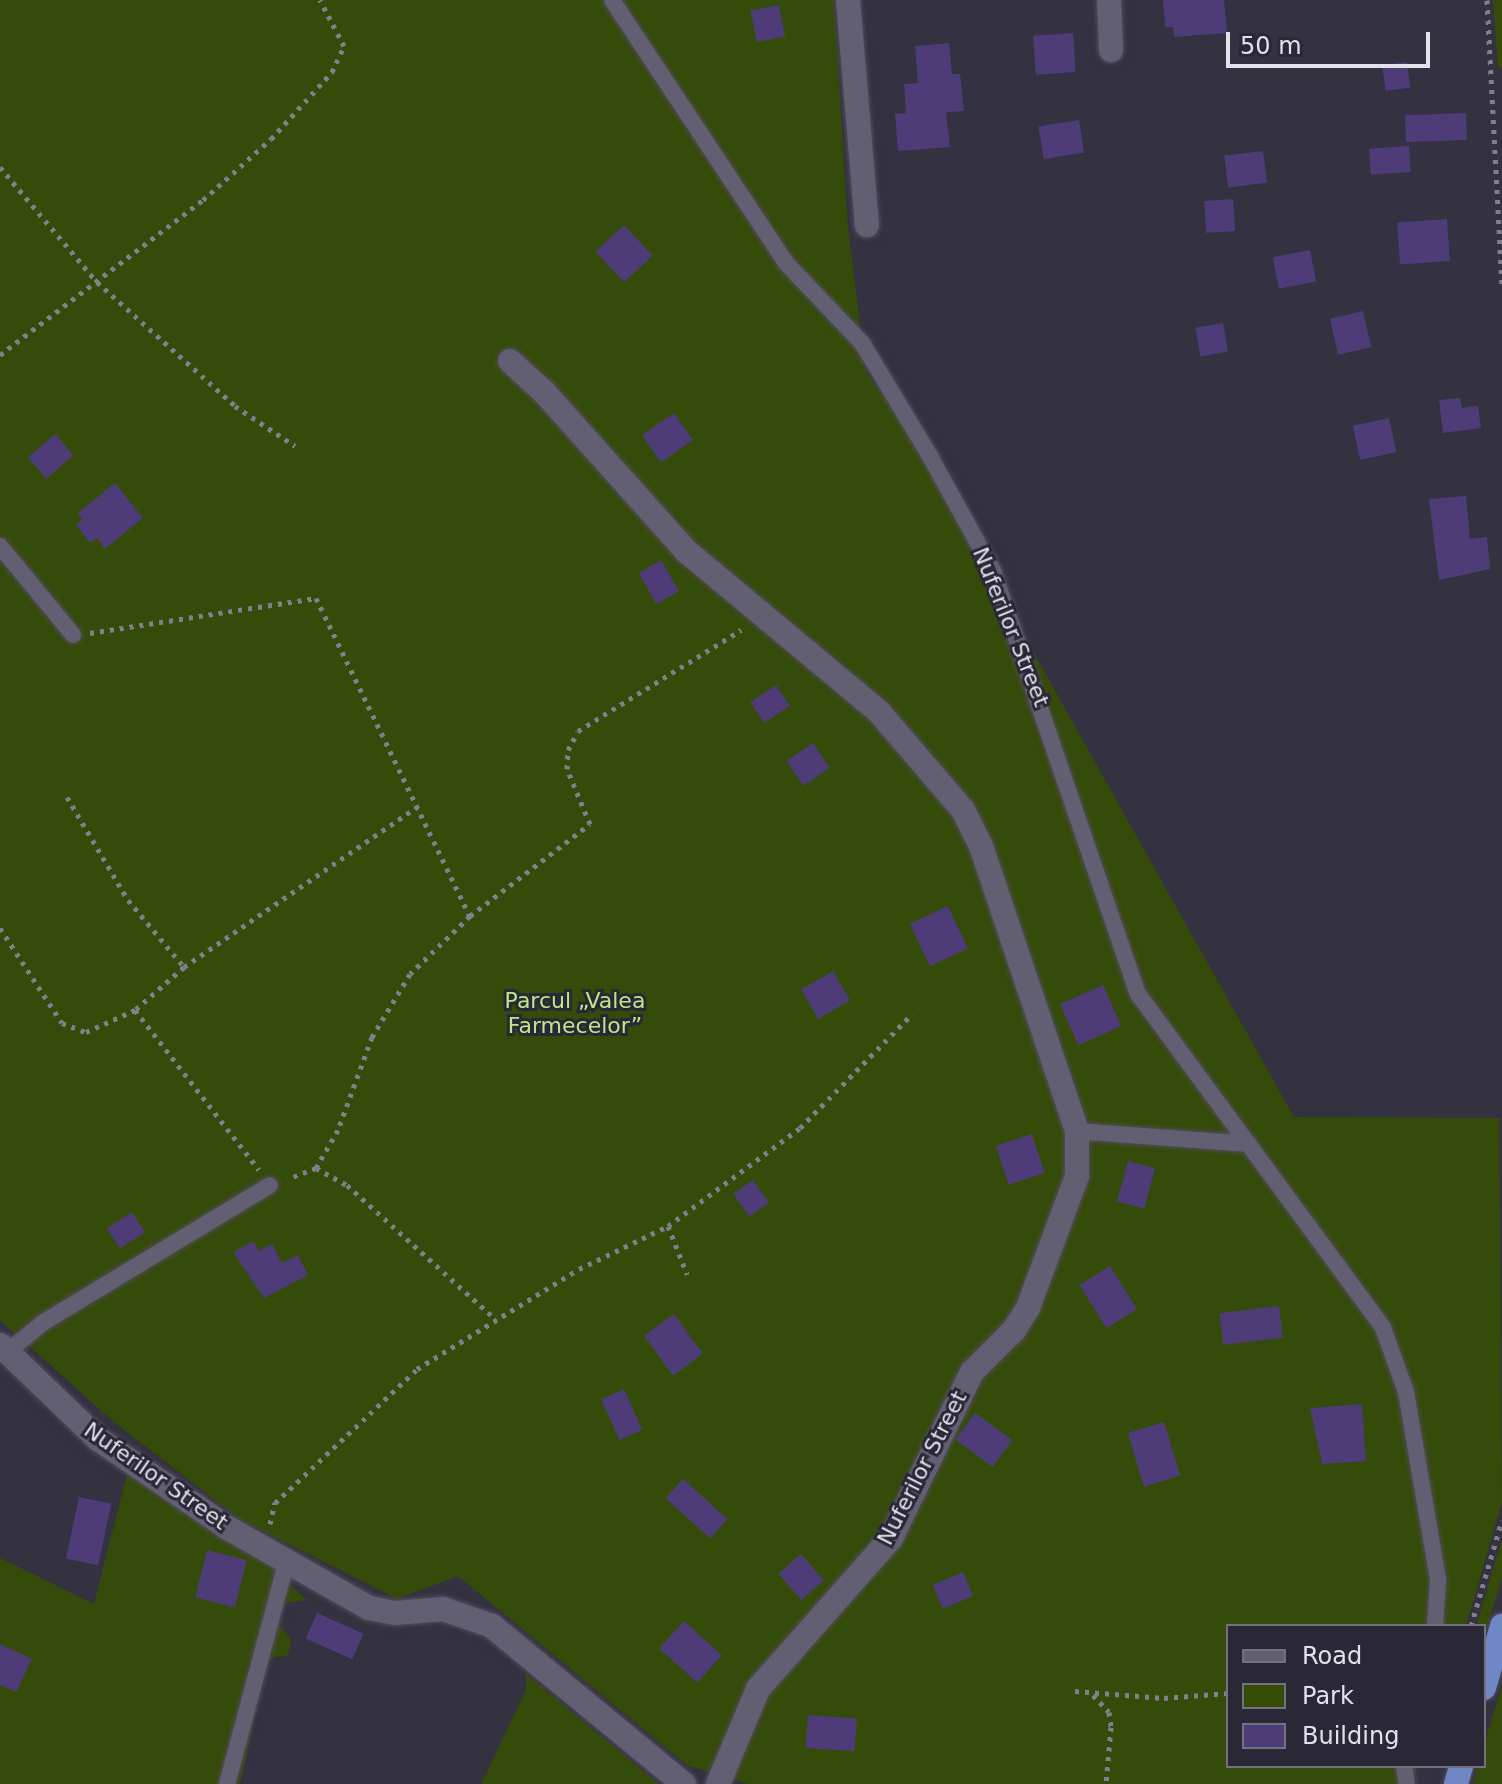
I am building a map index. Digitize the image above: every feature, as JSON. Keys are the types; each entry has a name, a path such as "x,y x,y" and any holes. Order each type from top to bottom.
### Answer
{"highway":[{"path":"1486,1681 1502,1626"}],"street":[{"path":"848,0 867,225"},
{"path":"1109,0 1111,50"},
{"name":"Nuferilor Street","path":"510,361 544,392 686,551 879,712 963,810 981,846 1077,1131 1077,1176 1028,1308 1015,1329 972,1372 891,1538 758,1689 718,1784"},
{"name":"Nuferilor Street","path":"4,1349 98,1439 264,1547 369,1608 395,1613 443,1609 492,1626 684,1784"}],"lane":[{"name":"Nuferilor Street","path":"612,0 786,263 862,343 931,458 993,571 1138,994 1365,1302 1396,1356 1433,1543 1435,1624"},
{"path":"0,546 73,635"},
{"path":"1077,1131 1153,1133 1249,1144"},
{"path":"4,1349 57,1313 270,1185"},
{"path":"227,1784 287,1560"}],"path":[{"path":"0,355 97,282 271,139 332,72 344,46 320,0"},
{"path":"1487,0 1502,286"},
{"path":"0,167 97,282 235,406 295,446"},
{"path":"73,635 316,598 470,916"},
{"path":"135,1010 270,1185 316,1168 338,1130 372,1037 410,974 470,916 590,824 567,769 568,750 578,731 762,617"},
{"path":"67,797 128,900 184,967"},
{"path":"0,928 62,1023 86,1032 135,1010 184,967 417,807"},
{"path":"264,1547 275,1503 387,1393 494,1318 668,1226 800,1128 912,1014"},
{"path":"316,1168 347,1185 494,1318"},
{"path":"668,1226 687,1274"},
{"path":"1472,1624 1502,1520"},
{"path":"1075,1691 1092,1695 1164,1698 1226,1693"},
{"path":"1092,1695 1109,1712 1111,1727 1106,1784"}],"green space":[{"name":"Parcul „Valea Farmecelor”","path":"0,0 834,0 848,228 866,372 909,430 1294,1117 1499,1118 1502,1502 1467,1624 1226,1624 1226,1768 1416,1768 1411,1784 749,1784 688,1766 458,1576 397,1599 241,1520 115,1423 0,1320"},
{"path":"1493,0 1502,0 1502,67 1498,68"},
{"path":"127,1474 268,1563 306,1600 286,1603 276,1621 291,1639 290,1646 288,1655 267,1659 240,1784 0,1784 0,1558 94,1604"},
{"path":"1502,1539 1502,1578 1486,1630 1486,1624 1477,1624"},
{"path":"526,1674 659,1784 481,1784 526,1690"},
{"path":"1502,1685 1502,1784 1473,1784 1477,1768 1486,1768 1486,1738"}],"building":[{"path":"1163,0 1224,0 1227,33 1174,37 1173,27 1165,27"},
{"path":"779,5 785,36 757,42 751,11"},
{"path":"1073,33 1076,72 1036,75 1033,36"},
{"path":"949,43 952,74 960,74 964,111 946,112 950,147 898,151 895,114 906,113 904,84 918,83 915,46"},
{"path":"1407,62 1410,88 1385,91 1382,65"},
{"path":"1466,113 1467,140 1406,142 1405,115"},
{"path":"1079,120 1084,153 1044,159 1039,126"},
{"path":"1409,146 1411,172 1371,175 1369,149"},
{"path":"1263,151 1267,183 1228,188 1224,156"},
{"path":"1233,199 1235,231 1206,233 1204,201"},
{"path":"1447,219 1450,261 1400,264 1397,222"},
{"path":"624,225 653,256 624,282 595,252"},
{"path":"1310,250 1316,281 1279,289 1273,257"},
{"path":"1363,311 1371,347 1338,355 1330,319"},
{"path":"1223,323 1228,352 1200,356 1195,328"},
{"path":"1460,398 1462,408 1478,406 1481,428 1443,433 1439,400"},
{"path":"674,413 693,440 661,462 642,435"},
{"path":"1389,418 1396,452 1360,460 1353,426"},
{"path":"55,434 73,455 46,479 28,458"},
{"path":"115,483 143,518 105,549 97,538 90,543 76,525 83,519 78,513"},
{"path":"1466,496 1470,539 1487,537 1490,569 1439,580 1429,499"},
{"path":"661,560 679,591 656,604 638,573"},
{"path":"776,685 790,706 764,723 750,702"},
{"path":"813,743 830,768 803,786 786,761"},
{"path":"948,906 968,949 930,966 910,924"},
{"path":"833,971 850,1000 818,1019 801,990"},
{"path":"1103,985 1121,1026 1078,1045 1060,1004"},
{"path":"1032,1134 1045,1173 1009,1185 996,1146"},
{"path":"1128,1161 1155,1168 1144,1209 1117,1202"},
{"path":"753,1180 769,1203 749,1217 733,1194"},
{"path":"132,1212 145,1232 120,1248 107,1228"},
{"path":"254,1241 259,1251 272,1244 282,1263 298,1255 308,1275 264,1298 233,1252"},
{"path":"1110,1266 1137,1309 1106,1328 1079,1285"},
{"path":"1279,1306 1283,1338 1223,1345 1219,1313"},
{"path":"674,1314 703,1354 673,1375 644,1336"},
{"path":"624,1389 642,1430 619,1440 601,1399"},
{"path":"1362,1404 1366,1461 1322,1464 1310,1408"},
{"path":"975,1413 1012,1440 993,1467 956,1440"},
{"path":"1164,1422 1180,1476 1144,1487 1128,1433"},
{"path":"683,1479 728,1519 710,1538 666,1498"},
{"path":"79,1497 111,1504 98,1565 66,1559"},
{"path":"207,1550 247,1560 235,1607 195,1598"},
{"path":"801,1554 824,1580 801,1600 778,1574"},
{"path":"963,1572 973,1596 943,1609 933,1585"},
{"path":"317,1613 364,1634 352,1659 306,1639"},
{"path":"684,1621 722,1655 697,1683 659,1648"},
{"path":"0,1644 32,1659 16,1692 0,1685"},
{"path":"808,1715 857,1718 855,1751 806,1748"}]}
